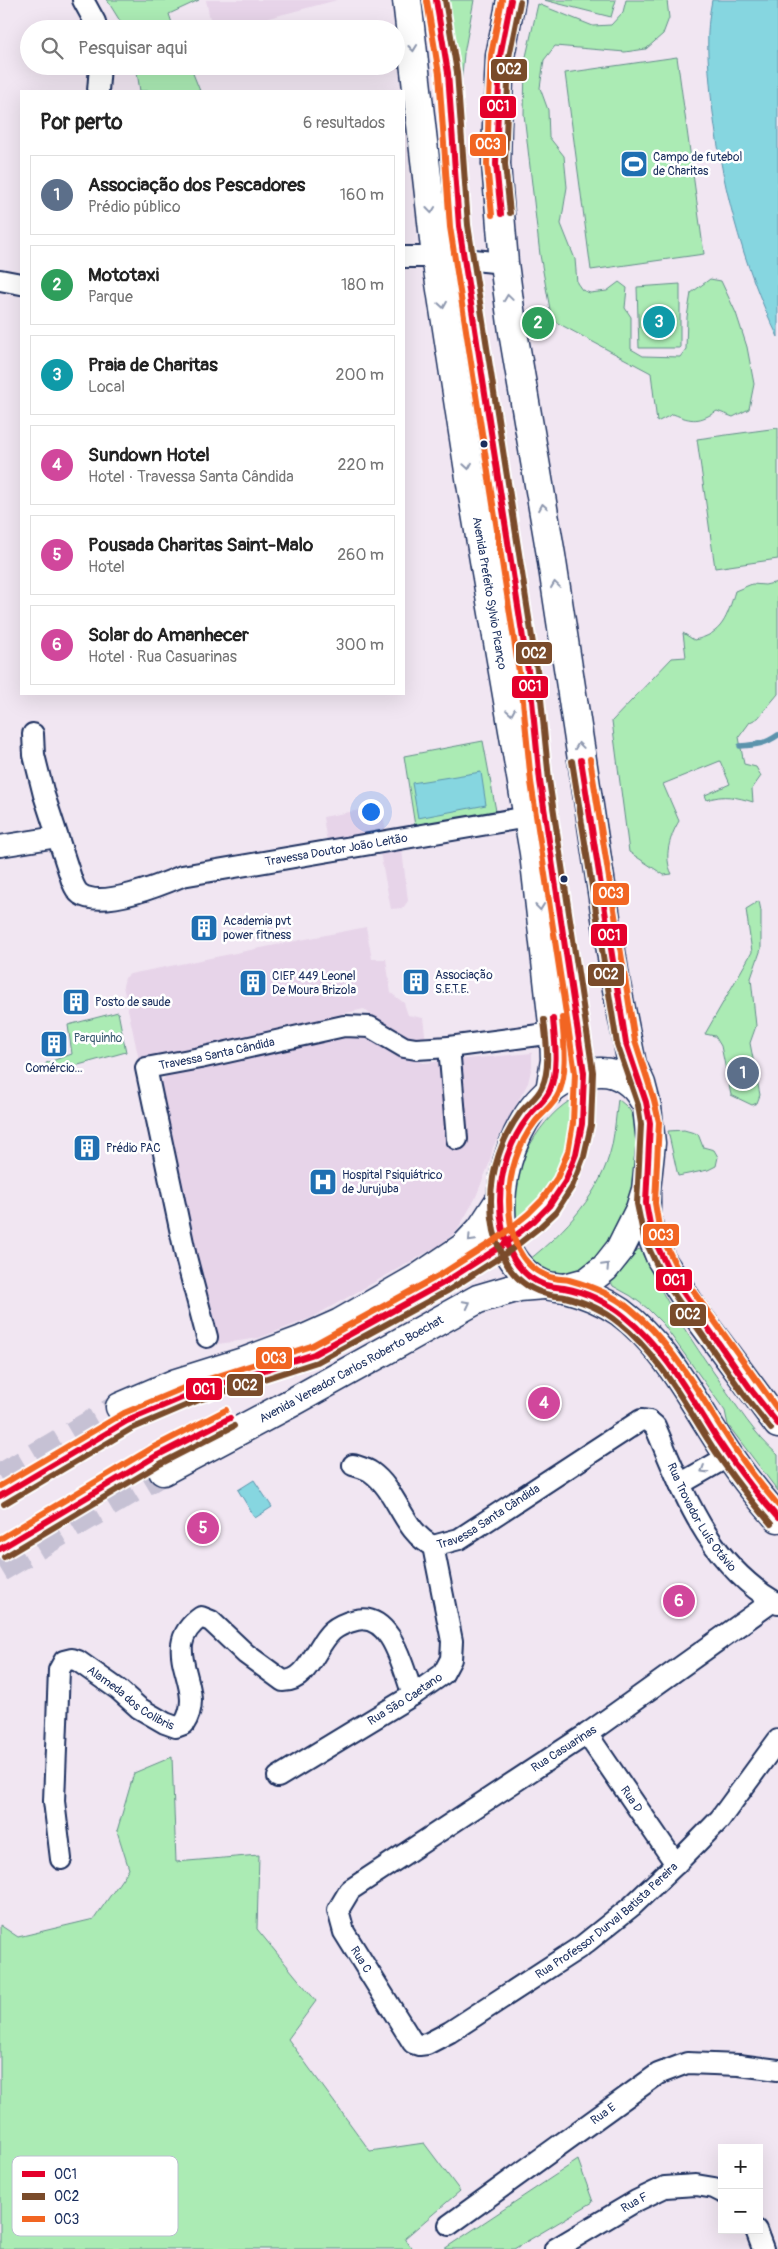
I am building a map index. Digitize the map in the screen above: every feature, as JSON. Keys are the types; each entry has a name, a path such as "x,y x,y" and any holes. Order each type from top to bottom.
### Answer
{"main road":[{"name":"Avenida Prefeito Sylvio Picanço","path":"407,0 436,257 469,474 534,853 554,1032 555,1060 550,1092"},
{"path":"511,0 500,56 497,126 496,164 504,263 513,332 551,555 616,984 630,1057 641,1084 647,1108 651,1143 646,1190 646,1215 650,1232 661,1259 695,1312 778,1424"},
{"path":"647,1108 639,1091 616,1075 606,1072 584,1073 565,1080 550,1092 526,1119 508,1155 500,1200 506,1243 512,1258 527,1274 554,1287 591,1296 619,1311 640,1329 661,1352 729,1456 759,1497 778,1518"},
{"path":"554,1287 587,1282 605,1268 620,1249 640,1209 646,1190"},
{"path":"120,1407 176,1383 246,1361 302,1340 340,1323 418,1278 464,1247 481,1229 500,1200"},
{"name":"Avenida Vereador Carlos Roberto Boechat","path":"163,1471 292,1403 478,1299 519,1287 554,1287"}],"street":[{"path":"83,0 94,20"},
{"path":"98,90 99,75"},
{"path":"405,257 436,257 504,263"},
{"path":"0,280 20,284"},
{"path":"0,846 57,837 34,755 33,734"},
{"name":"Travessa Doutor João Leitão","path":"57,837 72,881 79,894 89,899 108,898 146,890 182,876 528,817"},
{"name":"Travessa Santa Cândida","path":"207,1337 186,1257 146,1068 344,1026 358,1025 370,1027 404,1047 416,1049 449,1047 554,1032"},
{"path":"449,1047 457,1139"},
{"name":"Travessa Santa Cândida","path":"353,1465 371,1471 384,1485 421,1540 433,1546 460,1539 641,1420"},
{"name":"Rua Trovador Luís Otávio","path":"641,1420 649,1421 655,1426 692,1511 709,1540 746,1581 776,1602"},
{"path":"680,1484 729,1456"},
{"name":"Rua São Caetano","path":"278,1777 443,1674 451,1659 452,1641 433,1546"},
{"name":"Rua Casuarinas","path":"350,1890 587,1734 776,1602"},
{"name":"Alameda dos Colibris","path":"61,1859 54,1801 59,1670 64,1660 72,1658 78,1661 119,1690 139,1708 176,1727 184,1724 191,1707 190,1687 181,1659 181,1645 193,1622 201,1616 211,1621 246,1654 283,1681 289,1681 297,1677 308,1666 333,1631 347,1622 365,1618 378,1622 386,1630 413,1694"},
{"name":"Rua D","path":"587,1734 676,1864"},
{"name":"Rua Professor Durval Batista Pereira","path":"403,2028 413,2043 419,2045 428,2044 450,2032 582,1946 632,1906 720,1818 778,1740"},
{"name":"Rua C","path":"350,1890 338,1910 344,1932 403,2028"},
{"name":"Rua E","path":"449,2225 658,2074 687,2063 739,2065 778,2070"},
{"name":"Rua F","path":"555,2249 636,2201 665,2187 696,2185 718,2190"},
{"path":"757,2234 763,2249"}],"shaded area":[{"path":"206,0 337,0 261,20 210,20"},
{"path":"381,806 386,831 327,842 323,817"},
{"path":"402,850 408,901 403,908 391,909 380,853"},
{"path":"366,927 372,959 386,959 391,993 404,1003 408,1015 423,1018 427,1049 408,1047 364,1009 139,1060 123,986 125,978 130,974"},
{"name":"Hospital Psiquiátrico de Jurujuba","path":"365,1035 423,1063 532,1053 532,1066 528,1083 493,1147 489,1164 475,1199 457,1231 438,1246 311,1318 259,1338 218,1344 212,1307 187,1295 157,1085 171,1072 341,1036"}],"green space":[{"path":"107,0 199,0 169,14 171,20 119,20"},
{"path":"435,0 474,0 464,54 460,95 460,171"},
{"path":"544,0 616,0 611,17"},
{"path":"626,0 667,0 669,18 663,34 646,49 625,52 555,46 544,60 540,88 548,110 549,137 564,156 567,187 561,224 575,259 577,283 582,290 590,293 607,291 619,282 627,288 625,308 631,317 631,349 643,356 680,357 686,349 687,317 691,293 710,279 721,281 736,313 747,347 754,384 749,409 733,417 717,411 696,420 673,414 657,422 651,373 552,320 540,255 524,114 525,61 538,4 593,26 611,25 623,12"},
{"name":"Campo de futebol de Charitas","path":"677,57 704,254 591,270 565,73"},
{"path":"137,75 194,75 200,90 140,90"},
{"path":"680,284 680,348 639,348 637,287"},
{"path":"778,428 778,559 715,568 697,439"},
{"path":"778,582 778,694 758,718 750,722 739,737 744,764 756,767 761,776 752,789 753,802 730,797 707,800 705,795 730,784 720,761 663,784 679,821 673,833 668,854 669,867 672,874 664,875 629,852 612,721 672,658 686,657 683,633 694,640 712,633 718,629 726,616 735,591 752,584 765,585"},
{"path":"483,741 496,811 415,826 404,756"},
{"path":"759,901 761,911 761,949 751,978 756,1026 750,1043 760,1095 757,1103 752,1105 731,1095 721,1046 715,1036 705,1034 752,952 746,909"},
{"name":"Parquinho","path":"118,1012 126,1052 49,1073 46,1063 72,1054 68,1025"},
{"path":"576,1097 577,1124 575,1139 564,1169 549,1196 518,1230 514,1212 514,1192 523,1159 540,1129 551,1116"},
{"path":"618,1099 629,1109 636,1126 638,1148 635,1173 628,1199 606,1245 592,1263 571,1276 547,1274 529,1260 569,1223 591,1195 600,1179 612,1145"},
{"path":"684,1130 698,1134 703,1147 714,1150 718,1157 716,1166 708,1170 678,1176 668,1131"},
{"path":"640,1249 667,1301 699,1351 747,1421 778,1455 778,1491 728,1425 725,1411 663,1324 647,1308 613,1286 611,1282 627,1265 637,1250"},
{"path":"172,1757 176,1862 259,1855 257,1929 316,2001 288,2039 370,2151 424,2143 460,2191 405,2238 412,2249 0,2249 0,1925 18,1937 94,1919 129,1869 117,1831 134,1773"},
{"path":"578,2160 593,2202 514,2249 444,2249"}],"water":[{"path":"712,0 778,0 778,337 753,280 726,188 715,125 708,59 708,25"},
{"path":"481,772 486,805 418,818 412,783"},
{"path":"254,1480 272,1507 255,1518 238,1490"}],"waterway":[{"path":"740,746 760,744 778,735"}],"tunnel":[{"path":"0,1478 120,1407"},
{"path":"0,1568 163,1471"}],"transit line":[{"name":"OC1","path":"0,1496 127,1421 196,1392 314,1354 445,1282 506,1243 534,1221 549,1206 565,1182 576,1154 582,1124 584,1073 540,781 531,690 459,226 448,73 436,0"},
{"name":"OC2","path":"4,1504 131,1429 199,1400 317,1362 449,1290 511,1250 556,1212 572,1187 584,1156 591,1125 593,1072 549,780 540,689 468,225 457,72 445,0"},
{"name":"OC3","path":"492,215 487,164 491,55 502,0"},
{"name":"OC1","path":"501,214 496,164 500,56 511,0"},
{"name":"OC3","path":"0,1486 124,1413 193,1384 311,1346 440,1275 501,1236 528,1214 542,1200 557,1178 568,1152 573,1123 575,1073 531,782 522,691 450,227 439,74 427,1"},
{"name":"OC2","path":"510,213 505,164 509,57 520,2"},
{"name":"OC3","path":"590,759 635,1041 659,1122 655,1203 660,1233 678,1270 778,1410"},
{"name":"OC1","path":"581,760 626,1043 646,1102 650,1123 646,1203 652,1235 671,1275 752,1391 778,1424"},
{"name":"OC2","path":"572,761 617,1044 638,1105 641,1124 637,1204 644,1238 664,1280 745,1396 771,1429"},
{"name":"OC3","path":"562,1018 564,1046 564,1075 562,1084 557,1097 529,1131 519,1149 513,1169 509,1190 509,1211 516,1245 521,1255 536,1271 550,1277 585,1285 616,1299 645,1322 682,1367 730,1442 756,1479 778,1505"},
{"name":"OC1","path":"553,1019 556,1055 553,1082 546,1097 531,1113 516,1135 504,1167 500,1190 500,1213 509,1250 515,1262 533,1279 545,1285 580,1292 596,1299 618,1312 639,1330 664,1358 730,1458 778,1518"},
{"name":"OC2","path":"544,1020 547,1054 545,1079 540,1091 520,1113 508,1133 495,1166 491,1201 492,1215 497,1243 502,1256 518,1279 530,1287 546,1294 580,1301 594,1307 613,1318 633,1336 658,1364 724,1464 771,1524"},
{"name":"OC3","path":"0,1539 152,1448 226,1410"},
{"name":"OC1","path":"0,1549 156,1456 230,1418"},
{"name":"OC2","path":"4,1557 160,1464 234,1426"}],"place":[{"name":"Campo de futebol de Charitas","path":"634,164"},
{"name":"Praia de Charitas","path":"659,322"},
{"name":"Mototaxi","path":"538,323"},
{"name":"Academia pvt power fitness","path":"204,928"},
{"name":"Associação S.E.T.E.","path":"416,982"},
{"name":"CIEP 449 Leonel De Moura Brizola","path":"253,983"},
{"name":"Posto de saude","path":"76,1002"},
{"name":"Comércio...","path":"54,1044"},
{"name":"Associação dos Pescadores","path":"743,1073"},
{"name":"Prédio PAC","path":"87,1148"},
{"name":"Hospital Psiquiátrico de Jurujuba","path":"323,1182"},
{"name":"Sundown Hotel","path":"544,1403"},
{"name":"Pousada Charitas Saint-Malo","path":"203,1528"},
{"name":"Solar do Amanhecer","path":"679,1601"}]}
